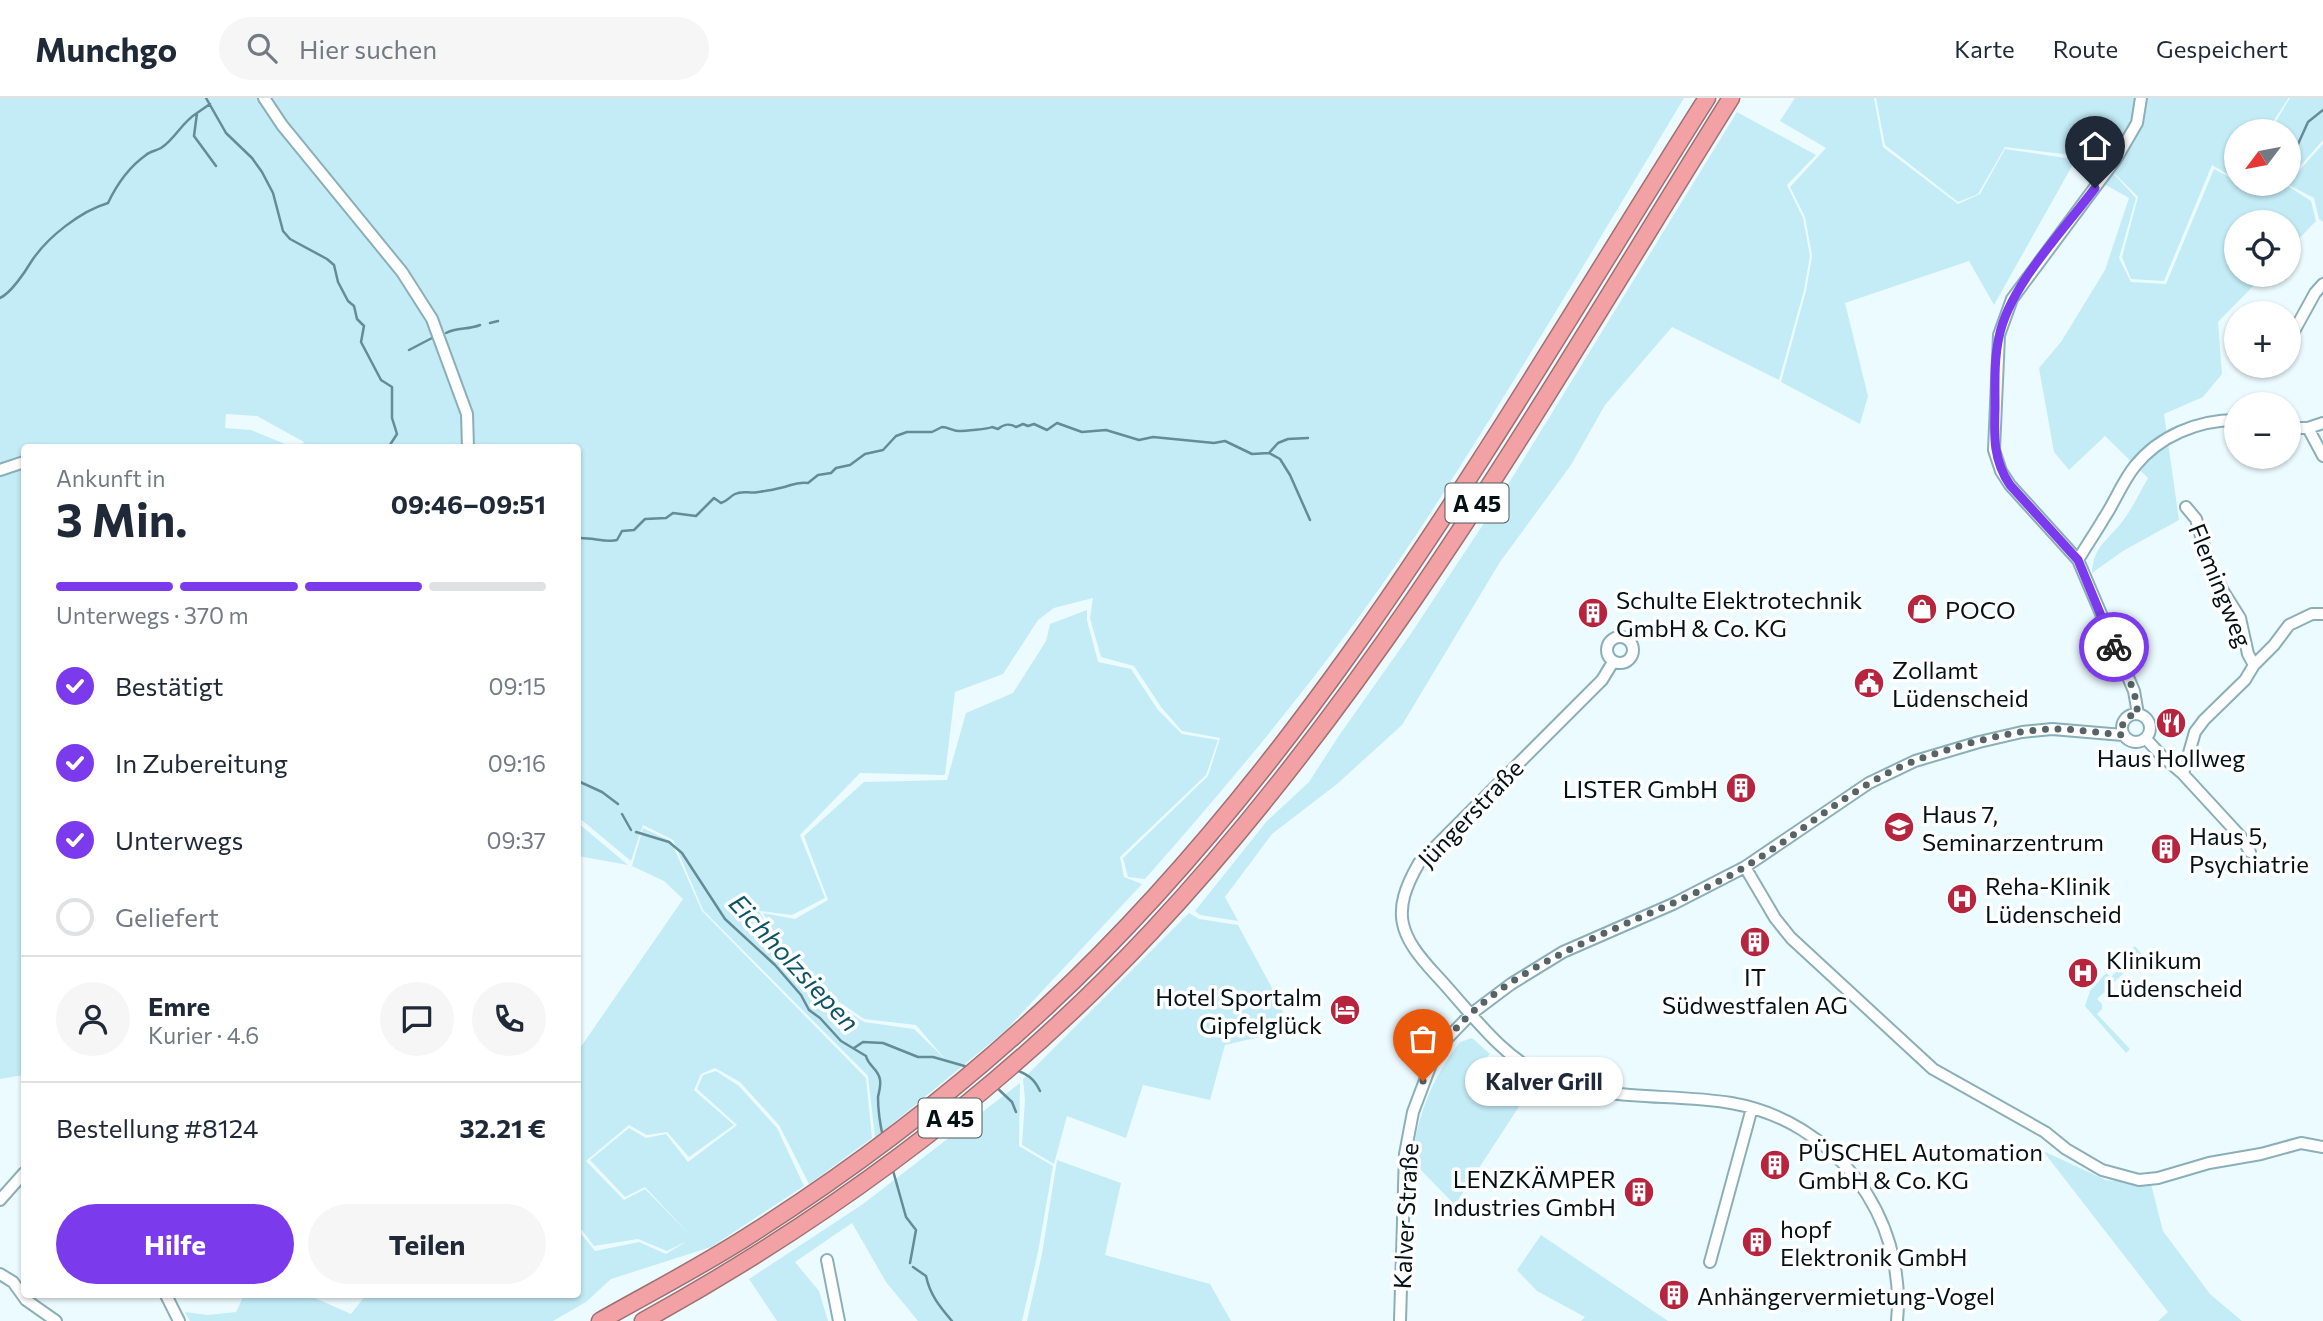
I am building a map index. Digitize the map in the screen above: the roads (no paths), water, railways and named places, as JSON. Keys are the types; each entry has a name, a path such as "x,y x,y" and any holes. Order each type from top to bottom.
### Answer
{"highway":[{"name":"A 45","path":"600,1321 752,1234 833,1179 944,1095 1045,1008 1177,872 1254,780 1373,620 1511,410 1707,98"},
{"name":"A 45","path":"643,1321 765,1250 955,1114 1072,1012 1151,933 1249,820 1410,604 1498,470 1731,98"}],"street":[{"path":"264,98 282,125 402,272 432,319 467,414 468,444"},
{"path":"2138,714 2130,715 2121,727 2123,735 2133,743 2146,738 2150,731 2149,723 2138,714 2134,691 2078,560 2010,485 2001,471 1994,442 1999,335 2012,299 2116,159 2137,123 2141,98"},
{"path":"2301,318 2323,284"},
{"path":"2078,560 2125,481 2148,453 2182,430 2209,422 2224,421"},
{"path":"2301,428 2323,423"},
{"path":"2308,428 2323,456"},
{"path":"0,470 21,463"},
{"name":"Flemingweg","path":"2186,507 2196,519 2208,560 2223,592 2240,618 2248,654 2254,665"},
{"path":"2183,774 2195,732 2245,680 2254,665 2274,645 2288,625 2312,614 2323,614"},
{"name":"Jüngerstraße","path":"1613,662 1602,680 1419,863 1407,882 1401,910 1405,933 1418,955 1471,1014 1504,1048 1539,1074 1573,1087 1613,1094 1704,1100 1752,1108 1807,1132 1842,1160 1860,1181 1882,1219 1892,1250 1898,1290 1897,1321"},
{"name":"Kalver Straße","path":"1400,1321 1405,1154 1413,1112 1441,1045 1471,1014 1511,984 1571,948 1672,904 1745,867 1869,783 1915,761 2022,732 2052,729 2123,735"},
{"path":"2146,738 2241,836 2250,852"},
{"path":"1745,867 1775,918 1791,938 1933,1069 2045,1132 2066,1149 2102,1170 2138,1180 2158,1178 2210,1163 2262,1154 2301,1143 2323,1147"},
{"path":"1710,1262 1752,1108"},
{"path":"0,1199 21,1176"},
{"path":"827,1260 839,1321"},
{"path":"0,1275 13,1283 21,1293"},
{"path":"24,1298 56,1321"},
{"path":"168,1298 179,1321"}],"waterway":[{"name":"Eichholzsiepen","path":"206,98 226,133 252,158 262,172 273,193 283,231 290,239 334,265 338,282 348,301 354,306 357,319 364,326 361,342 381,380 392,387 392,418 397,434 391,444"},
{"path":"210,104 197,113 194,136 216,166"},
{"path":"2301,137 2308,122 2323,110"},
{"path":"0,298 13,287 55,234 87,212 108,203 129,170 148,154 166,144 197,113"},
{"path":"490,323 498,321"},
{"path":"446,333 480,325"},
{"path":"409,350 432,338"},
{"path":"581,538 617,540 622,531 634,530 645,519 666,518 673,513 696,516 714,498 721,503 738,493 808,483 818,475 850,465 865,454 883,450 896,436 907,432 932,432 942,427 958,431 992,427 998,429 1002,426 1016,427 1023,424 1034,424 1047,430 1057,423 1082,432 1106,430 1139,440 1153,437 1214,443 1225,441 1252,454 1269,453 1280,459 1290,475 1310,520"},
{"path":"1269,453 1278,443 1288,439 1308,438"},
{"name":"Eichholzsiepen","path":"581,782 602,792 618,804"},
{"name":"Eichholzsiepen","path":"622,814 631,830"},
{"name":"Eichholzsiepen","path":"636,832 669,842 682,853 725,919 775,965 801,995 809,1010 841,1041 866,1056 880,1080 878,1102 883,1137"},
{"path":"854,1048 863,1042 883,1043 918,1057 933,1057 968,1067"},
{"path":"1014,1069 1030,1077 1040,1091"},
{"path":"995,1086 1012,1102 1016,1112"},
{"name":"Eichholzsiepen","path":"892,1167 906,1217 916,1230 910,1263"},
{"name":"Eichholzsiepen","path":"913,1267 926,1276 933,1295 952,1321"}],"place":[{"name":"POCO","path":"1922,609"},
{"name":"Schulte Elektrotechnik GmbH & Co. KG","path":"1593,613"},
{"name":"Zollamt Lüdenscheid","path":"1869,683"},
{"name":"Haus Hollweg","path":"2171,723"},
{"name":"LISTER GmbH","path":"1741,788"},
{"name":"Haus 7, Seminarzentrum","path":"1899,827"},
{"name":"Haus 5, Psychiatrie","path":"2166,849"},
{"name":"Reha-Klinik Lüdenscheid","path":"1962,899"},
{"name":"IT Südwestfalen AG","path":"1755,942"},
{"name":"Klinikum Lüdenscheid","path":"2083,973"},
{"name":"Hotel Sportalm Gipfelglück","path":"1345,1010"},
{"name":"Kalver Grill","path":"1423,1081"},
{"name":"PÜSCHEL Automation GmbH & Co. KG","path":"1775,1165"},
{"name":"LENZKÄMPER Industries GmbH","path":"1639,1192"},
{"name":"hopf Elektronik GmbH","path":"1757,1242"},
{"name":"Anhängervermietung-Vogel","path":"1674,1295"}]}
